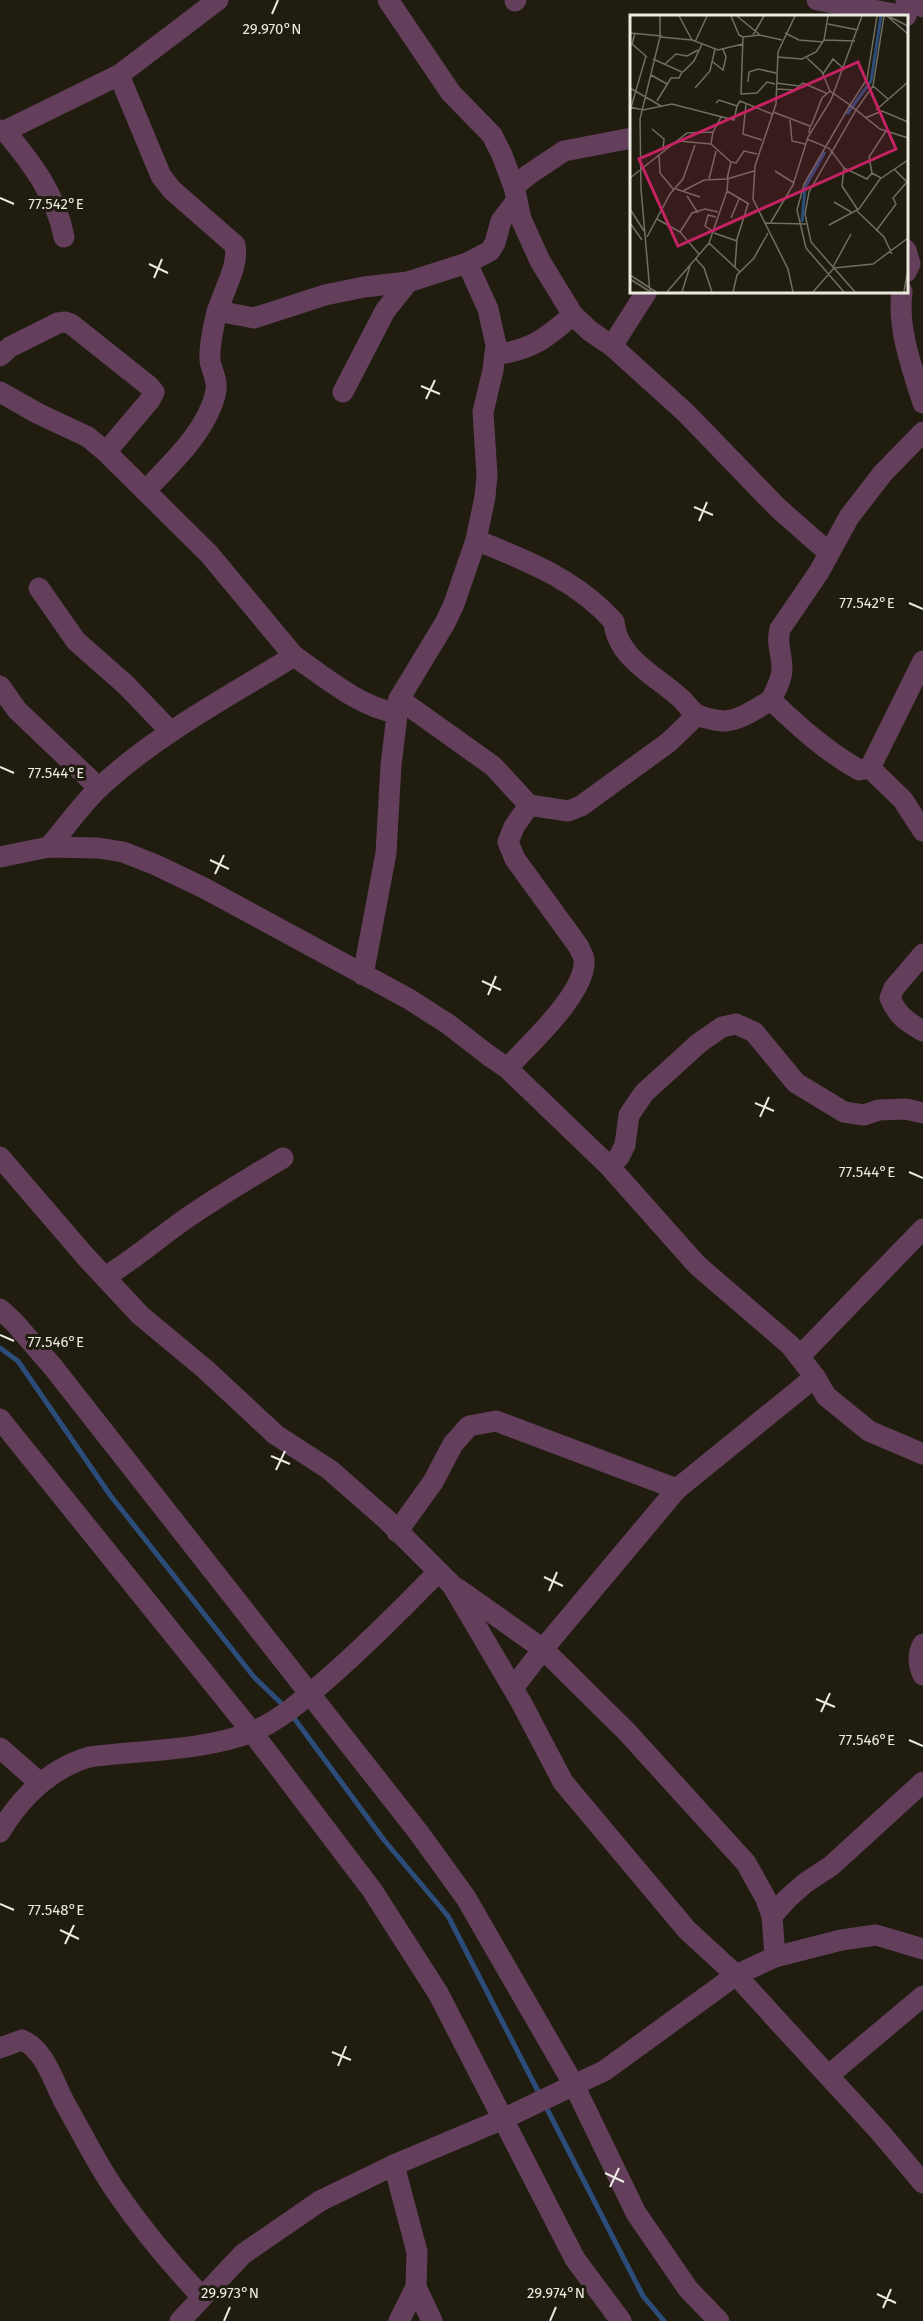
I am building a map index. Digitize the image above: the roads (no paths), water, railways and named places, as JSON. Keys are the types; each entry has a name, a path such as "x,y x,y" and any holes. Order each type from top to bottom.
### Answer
{"street":[{"path":"64,237 62,223 42,178 2,130 119,75 218,0"},
{"path":"388,0 451,93 492,135 516,194 521,219 540,261 573,315 590,331 612,346 686,412 778,508 828,552"},
{"path":"817,0 868,4 900,15"},
{"path":"817,0 826,15"},
{"path":"906,0 923,7"},
{"path":"908,18 923,24"},
{"path":"119,75 161,176 172,190 235,245 236,262 217,311 210,360 216,377 216,391 206,416 184,448 145,491"},
{"path":"217,311 254,318 325,295 364,287 408,282 467,263 490,251 495,243 501,221 528,175 564,151 630,138"},
{"path":"908,246 923,251"},
{"path":"363,975 386,853 391,765 398,706 450,613 482,518 487,475 483,412 496,345 488,309 467,263"},
{"path":"343,392 385,311 408,282"},
{"path":"612,346 646,292"},
{"path":"902,292 903,330 910,363 923,403"},
{"path":"495,355 519,352 545,339 573,315"},
{"path":"0,356 10,347 58,323 65,322 71,324 149,386 154,392 150,400 106,452"},
{"path":"0,392 88,438 106,452 209,554 294,656 378,710 398,706 493,766 529,805 568,811 581,806 669,742 697,715"},
{"path":"476,540 536,564 566,582 614,622 616,637 626,651 682,699 697,715 724,721 741,717 771,700 781,680 782,666 777,639 780,629 819,572 828,552 849,518 884,473 923,432"},
{"path":"39,588 76,641 126,685 171,732"},
{"path":"50,847 99,788 171,732 294,656"},
{"path":"870,768 923,661"},
{"path":"0,687 17,710 99,788"},
{"path":"771,700 805,733 844,761 859,770 870,768"},
{"path":"870,768 903,800 923,831"},
{"path":"507,1068 560,1011 576,989 584,960 579,947 515,859 508,842 514,827 529,805"},
{"path":"0,857 50,847 106,849 123,852 204,888 409,999 448,1024 507,1068 609,1166 698,1265 790,1344 826,1396 869,1431 923,1454"},
{"path":"923,954 894,988 890,998 895,1009 905,1021 923,1031"},
{"path":"609,1166 619,1157 625,1145 628,1115 644,1093 699,1043 722,1027 736,1024 754,1032 796,1083 844,1112 864,1115 879,1110 906,1109 923,1113"},
{"path":"0,1157 140,1315 205,1369 276,1435 330,1470 387,1521 445,1579 543,1649 627,1732 746,1863 766,1899 772,1917 775,1957"},
{"path":"105,1277 130,1262 183,1221 226,1192 283,1158"},
{"path":"800,1356 923,1229"},
{"path":"0,1309 53,1367 419,1833 466,1898 636,2213 688,2289 719,2321"},
{"path":"513,1688 677,1489 815,1377"},
{"path":"0,1419 252,1732 372,1890 438,1993 512,2116 575,2259 621,2321"},
{"path":"398,1532 433,1482 453,1444 469,1426 479,1423 496,1422 677,1489"},
{"path":"0,1832 20,1802 40,1783 72,1763 89,1757 226,1740 252,1732 271,1722 310,1694 445,1579"},
{"path":"445,1579 513,1688 563,1782 687,1930 736,1976 920,2173"},
{"path":"923,1644 919,1652 920,1669 923,1675"},
{"path":"0,1748 40,1783"},
{"path":"772,1917 787,1899 805,1883 831,1866 923,1782"},
{"path":"180,2321 243,2254 320,2201 394,2165 512,2116 604,2071 736,1976 775,1957 841,1940 876,1935 923,1949"},
{"path":"829,2075 923,1996"},
{"path":"0,2048 22,2040 32,2045 49,2069 65,2104 114,2189 177,2270 202,2297"},
{"path":"394,2165 417,2252 416,2287 399,2321"},
{"path":"416,2287 432,2321"}],"waterway":[{"path":"0,1348 18,1361 110,1495 254,1677 285,1707"},
{"path":"291,1714 384,1840 448,1916 541,2097"},
{"path":"545,2105 643,2296 664,2321"}]}
